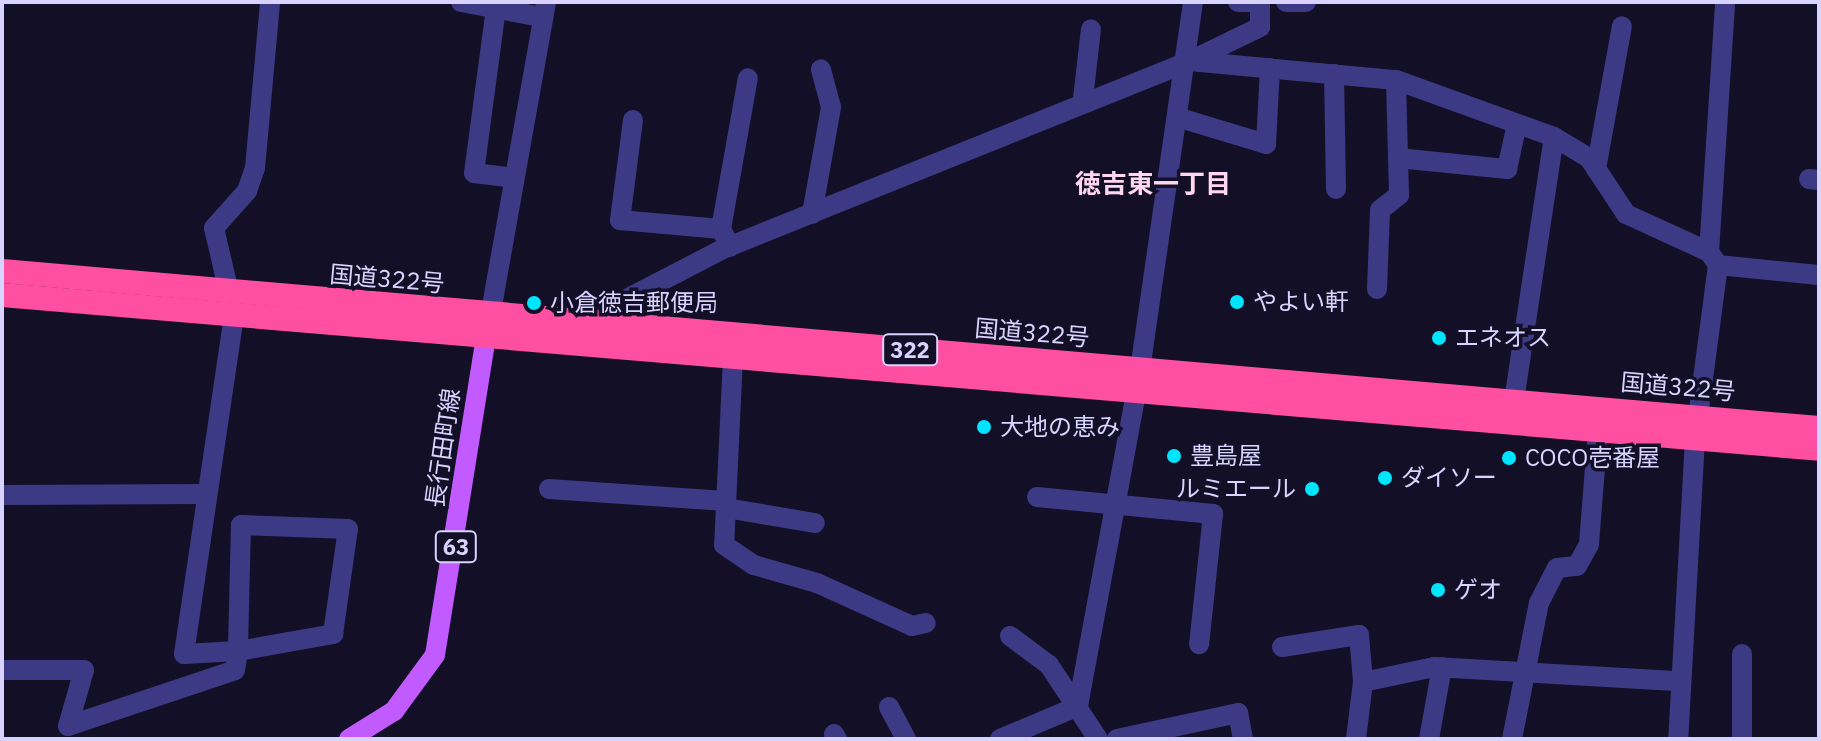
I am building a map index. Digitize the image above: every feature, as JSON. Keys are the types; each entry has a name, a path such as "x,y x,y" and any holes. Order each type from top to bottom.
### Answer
{"highway":[{"name":"国道322号","path":"2,271 234,303 487,327 733,357 1137,382 1699,428 1819,428"},
{"name":"国道322号","path":"2,295 234,303"},
{"name":"国道322号","path":"487,327 586,320 1137,382"},
{"name":"国道322号","path":"1699,428 1819,449"}],"main road":[{"name":"長行田町線","path":"349,739 394,711 435,655 487,327"}],"street":[{"path":"65,732 235,670 238,651 241,525 348,529 333,634 238,651 184,654 234,303 214,228 247,191 255,168 270,2"},
{"path":"461,2 496,8 544,9 487,327"},
{"path":"1078,706 1137,382 1190,61 1193,2"},
{"path":"1238,2 1252,2"},
{"path":"586,320 725,238 812,214 1083,99 1190,61 1260,27 1260,2"},
{"path":"1286,2 1306,2"},
{"path":"1678,739 1714,258 1725,2"},
{"path":"496,8 474,173 513,178"},
{"path":"1596,169 1622,26"},
{"path":"1083,99 1091,29"},
{"path":"1190,61 1396,80 1554,137 1596,169 1626,214 1714,258 1818,269"},
{"path":"1180,118 1266,144 1270,68"},
{"path":"812,214 831,107 821,69"},
{"path":"1334,74 1336,189"},
{"path":"725,238 748,78"},
{"path":"1377,289 1380,210 1399,195 1396,80"},
{"path":"633,120 620,220 725,238"},
{"path":"1398,158 1507,169 1517,124"},
{"path":"1512,413 1554,137"},
{"path":"733,357 724,545 754,565 817,583 912,626 926,623"},
{"path":"1512,739 1522,669 1557,568 1577,566 1589,544 1598,420"},
{"path":"549,489 726,505 815,523"},
{"path":"2,495 207,494"},
{"path":"1037,497 1213,514 1199,644"},
{"path":"1282,647 1359,635 1363,682 1356,739"},
{"path":"1010,636 1049,665 1098,739"},
{"path":"1742,654 1742,739"},
{"path":"1363,682 1442,667 1522,669 1680,681"},
{"path":"1429,739 1442,667"},
{"path":"2,670 84,670 65,732"},
{"path":"1000,739 1078,706"},
{"path":"889,707 906,739"},
{"path":"1117,739 1190,731 1238,713 1243,739"}],"place":[{"name":"やよい軒","path":"1237,302"},
{"name":"小倉徳吉郵便局","path":"534,303"},
{"name":"エネオス","path":"1439,338"},
{"name":"大地の恵み","path":"984,427"},
{"name":"豊島屋","path":"1174,456"},
{"name":"COCO壱番屋","path":"1509,458"},
{"name":"ダイソー","path":"1385,478"},
{"name":"ルミエール","path":"1312,489"},
{"name":"ゲオ","path":"1438,590"}],"district":[{"name":"徳吉東一丁目","path":"1153,184"}]}
